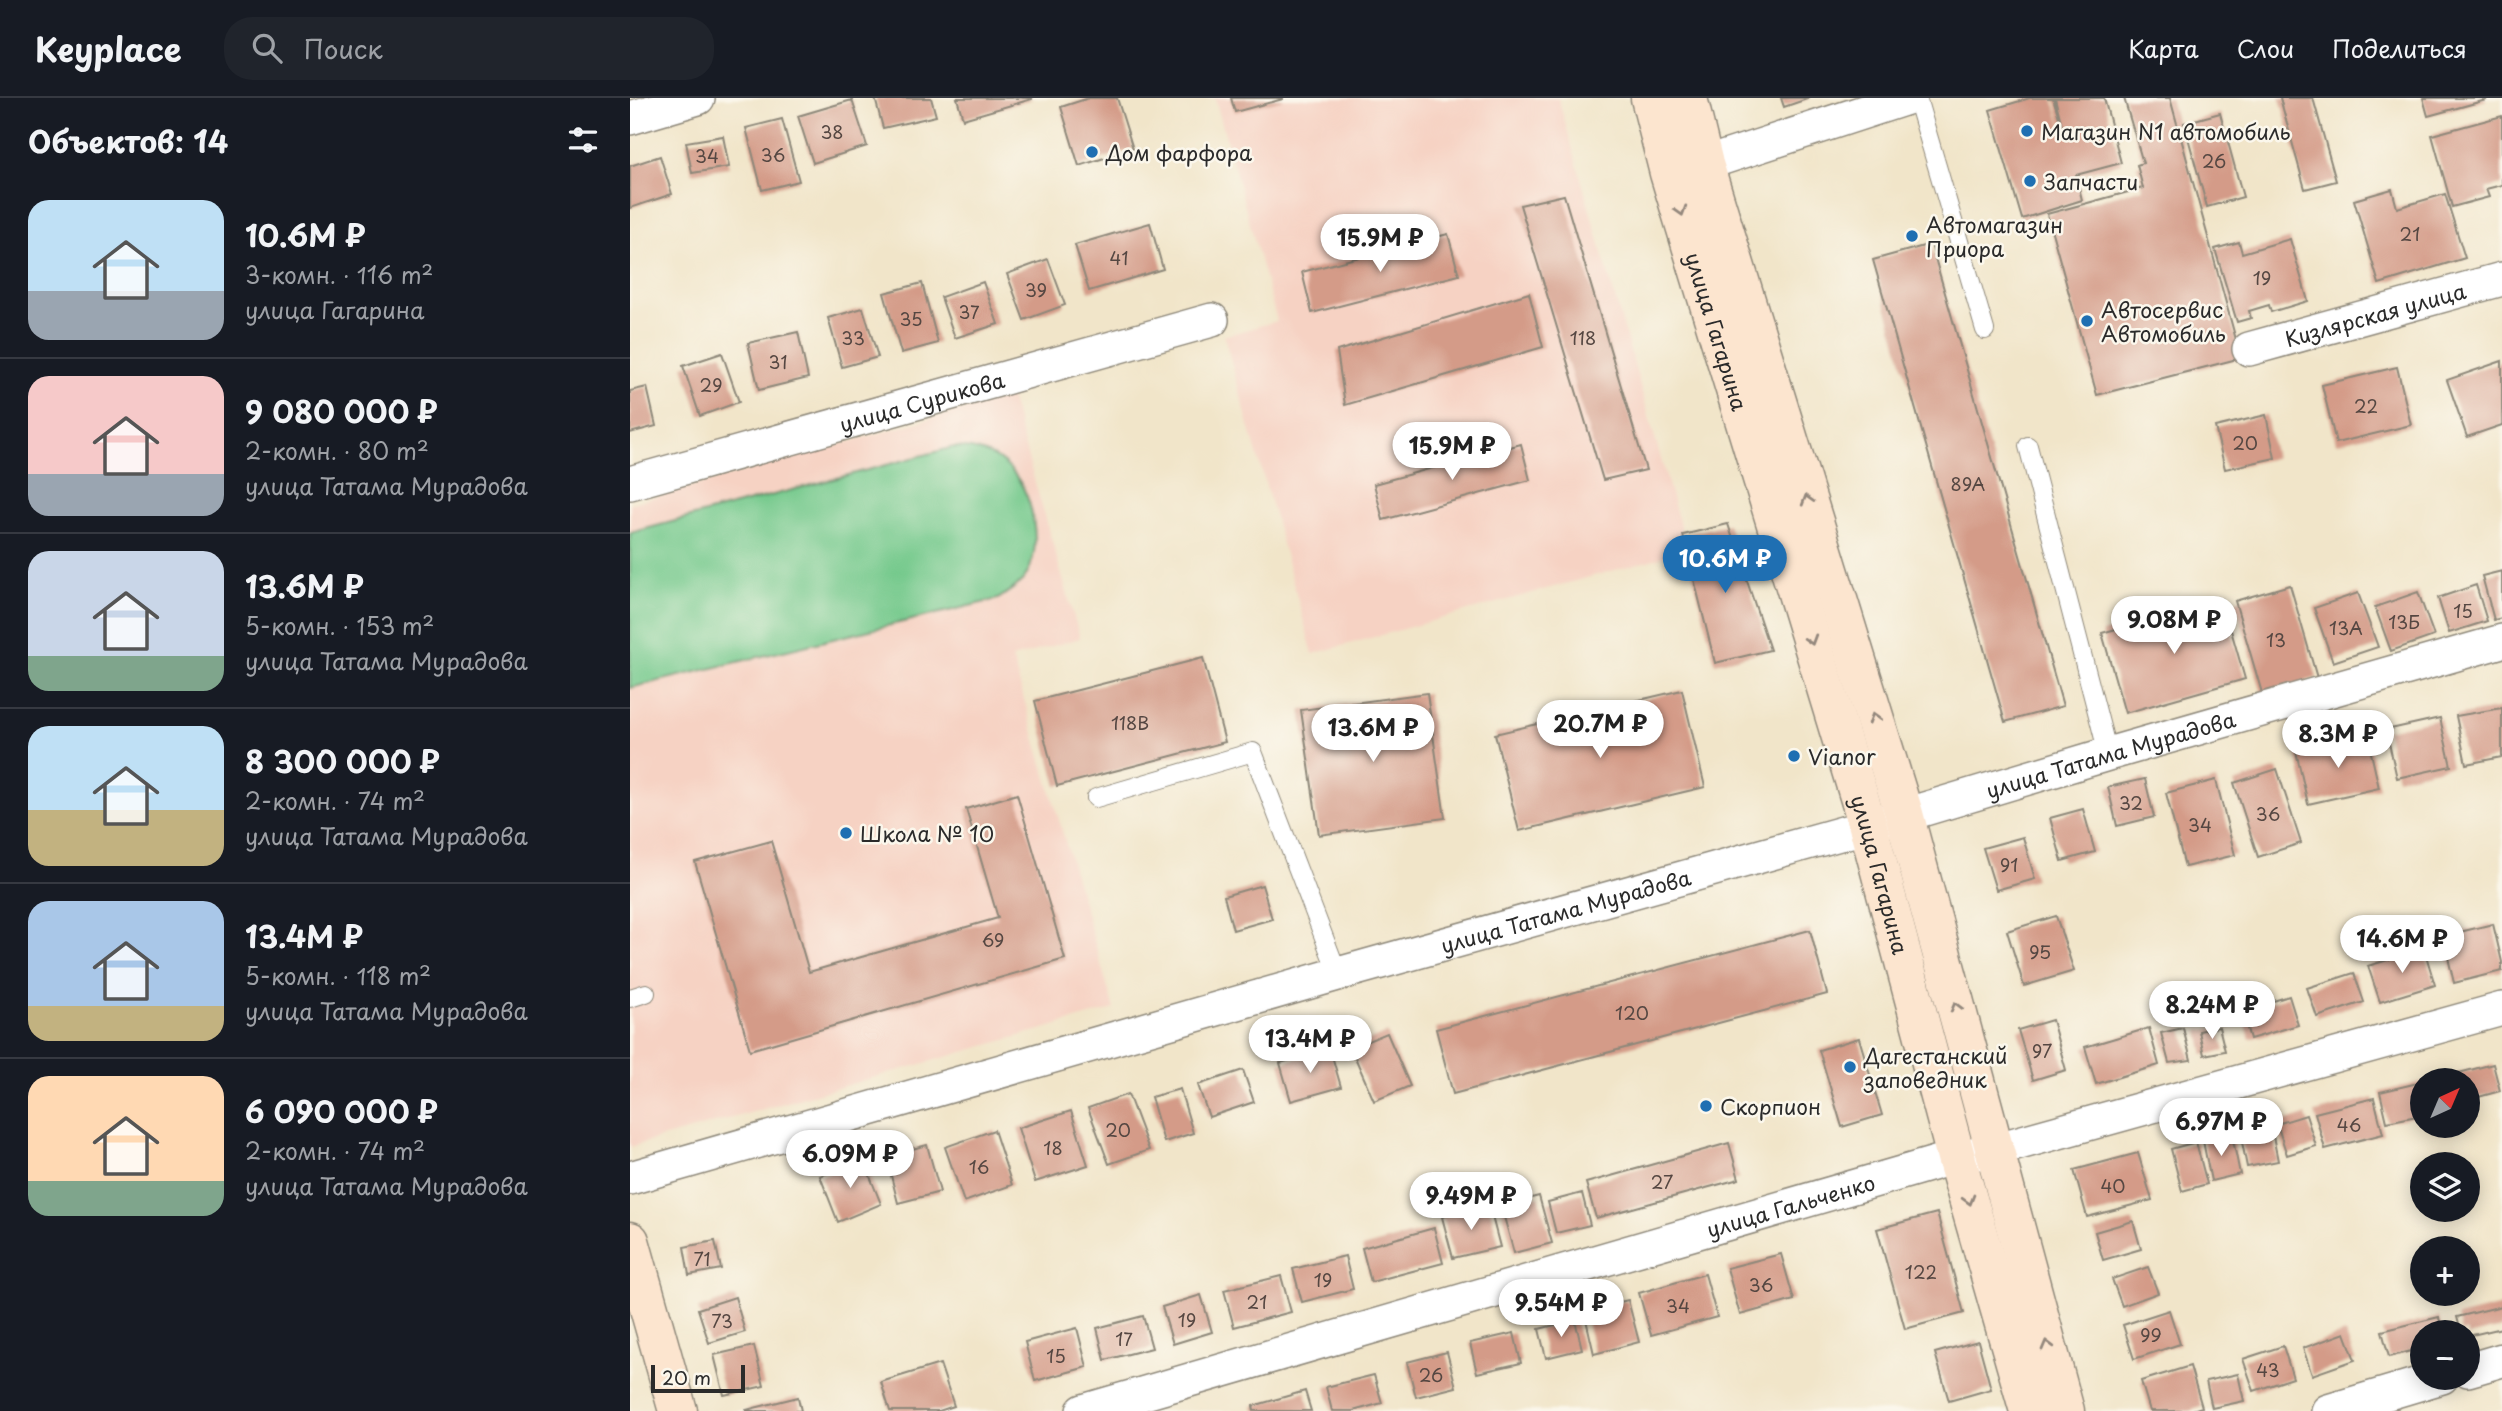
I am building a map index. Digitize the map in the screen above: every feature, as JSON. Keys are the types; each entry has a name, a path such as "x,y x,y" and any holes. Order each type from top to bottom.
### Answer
{"main road":[{"name":"улица Гагарина","path":"1650,98 1687,169 1904,814 2065,1411"},
{"name":"улица Гагарина","path":"1688,98 1687,169 1956,1157 2029,1411"},
{"path":"630,1241 678,1411"}],"street":[{"path":"630,118 698,98"},
{"path":"1687,169 1907,98"},
{"name":"Кизлярская улица","path":"2249,349 2502,279"},
{"name":"улица Сурикова","path":"630,483 1212,320"},
{"name":"улица Татама Мурадова","path":"630,1178 1338,974 1868,826 2502,641"},
{"name":"улица Гальченко","path":"1083,1411 1956,1157 1994,1150 2502,1009"},
{"path":"2480,1366 2502,1360"},
{"path":"2328,1411 2410,1387"}],"lane":[{"path":"1917,98 1985,330"},
{"path":"2028,446 2108,754"},
{"path":"1096,798 1253,752 1338,974"}],"shaded area":[{"path":"1215,98 1558,98 1687,550 1313,654 1224,336 1277,321"},
{"name":"Школа № 10","path":"1010,396 1080,638 1012,658 1114,1009 630,1147 630,504"}],"green space":[{"path":"954,447 991,455 1009,468 1024,490 1033,519 1034,548 1027,574 1014,588 998,599 630,688 630,533"}],"building":[{"path":"875,98 931,98 936,116 883,128"},
{"path":"957,98 1032,98 1032,99 963,119"},
{"path":"1089,98 1117,98 1133,149 1079,166 1061,107"},
{"path":"1231,98 1283,98 1283,99 1235,112"},
{"path":"1781,98 1810,98 1784,107"},
{"path":"2030,98 2053,98 2064,134 2055,98 2104,98 2121,163 2076,175 2082,200 2022,219 1990,110"},
{"path":"2124,98 2170,98 2241,358 2097,395 2047,214 2143,188 2137,165 2143,163"},
{"path":"2280,98 2313,98 2336,181 2305,189"},
{"path":"2423,98 2485,98 2486,100 2428,116"},
{"path":"852,100 867,146 813,163 798,116"},
{"path":"2220,113 2243,197 2207,207 2184,123"},
{"path":"2502,116 2502,185 2486,189 2489,197 2452,207 2432,135"},
{"path":"782,119 799,181 762,190 746,128"},
{"path":"723,136 729,167 692,173 686,142"},
{"path":"660,156 672,194 630,208 630,166"},
{"path":"2392,189 2397,208 2445,194 2465,258 2379,284 2354,200"},
{"path":"1564,195 1646,470 1603,480 1520,205"},
{"path":"1150,223 1163,269 1089,291 1075,245"},
{"path":"1448,234 1459,275 1312,313 1302,272"},
{"path":"2290,239 2308,301 2271,312 2269,305 2249,311 2251,318 2237,322 2215,249 2239,242 2242,253"},
{"path":"1931,244 2063,706 2005,722 1873,260"},
{"path":"1048,259 1065,305 1024,320 1007,274"},
{"path":"983,282 998,324 955,338 941,297"},
{"path":"922,283 938,343 901,353 884,293"},
{"path":"1529,293 1543,347 1345,405 1337,351"},
{"path":"863,308 878,357 842,367 828,318"},
{"path":"798,332 808,378 759,390 748,343"},
{"path":"722,353 739,402 700,416 683,366"},
{"path":"2502,361 2502,425 2467,437 2447,380"},
{"path":"2397,367 2411,425 2336,443 2322,385"},
{"path":"647,387 656,426 630,433 630,391"},
{"path":"2266,415 2275,458 2225,469 2215,427"},
{"path":"1521,444 1530,480 1383,520 1374,484"},
{"path":"1728,524 1770,650 1715,663 1683,535"},
{"path":"2502,571 2502,618 2494,620 2482,576"},
{"path":"2290,585 2317,678 2262,693 2235,601"},
{"path":"2476,585 2487,621 2449,633 2438,598"},
{"path":"2418,592 2434,636 2391,651 2375,607"},
{"path":"2358,593 2378,647 2333,662 2314,608"},
{"path":"2222,599 2245,679 2125,713 2102,633"},
{"path":"1203,658 1225,742 1057,786 1035,701"},
{"path":"1682,690 1705,787 1519,831 1495,734"},
{"path":"1427,693 1445,818 1319,835 1301,710"},
{"path":"2502,708 2502,757 2466,764 2456,716"},
{"path":"2440,718 2451,766 2397,778 2386,730"},
{"path":"2367,735 2379,788 2308,804 2296,751"},
{"path":"2277,769 2301,843 2258,857 2234,783"},
{"path":"2145,779 2154,817 2117,826 2108,787"},
{"path":"2216,780 2235,855 2185,867 2166,793"},
{"path":"1017,794 1065,959 750,1050 695,862 771,841 809,972 998,918 966,809"},
{"path":"2083,809 2095,852 2062,861 2050,818"},
{"path":"2023,837 2035,879 1996,890 1983,848"},
{"path":"1262,885 1272,919 1233,930 1224,896"},
{"path":"2056,916 2074,971 2024,986 2007,931"},
{"path":"2493,924 2502,971 2454,983 2443,936"},
{"path":"1810,930 1827,994 1453,1094 1436,1029"},
{"path":"2424,949 2435,985 2380,1002 2368,966"},
{"path":"2354,973 2364,1002 2317,1017 2307,988"},
{"path":"2289,996 2298,1025 2250,1039 2242,1011"},
{"path":"2052,1020 2066,1070 2033,1080 2018,1030"},
{"path":"2219,1027 2225,1051 2204,1055 2199,1031"},
{"path":"2149,1028 2159,1065 2096,1084 2085,1047"},
{"path":"2183,1028 2191,1060 2169,1063 2161,1033"},
{"path":"1387,1033 1410,1086 1374,1101 1351,1048"},
{"path":"1859,1038 1882,1115 1842,1127 1819,1050"},
{"path":"1330,1049 1341,1087 1291,1101 1280,1063"},
{"path":"2493,1064 2500,1091 2480,1097 2480,1068 2478,1068"},
{"path":"1243,1070 1254,1102 1209,1117 1198,1085"},
{"path":"2410,1085 2410,1117 2387,1122 2380,1092"},
{"path":"1180,1089 1193,1133 1164,1142 1151,1097"},
{"path":"1128,1094 1149,1150 1109,1164 1088,1108"},
{"path":"2374,1098 2383,1134 2325,1149 2315,1113"},
{"path":"1071,1111 1088,1165 1035,1182 1018,1128"},
{"path":"2306,1115 2316,1146 2287,1155 2277,1124"},
{"path":"2271,1126 2278,1161 2247,1167 2240,1132"},
{"path":"994,1130 1012,1185 964,1202 945,1147"},
{"path":"2232,1135 2240,1174 2211,1181 2203,1141"},
{"path":"2196,1142 2207,1184 2182,1191 2171,1149"},
{"path":"1729,1143 1739,1179 1596,1218 1586,1183"},
{"path":"927,1145 940,1192 898,1203 886,1156"},
{"path":"2138,1153 2152,1200 2087,1217 2074,1170"},
{"path":"863,1159 881,1204 838,1222 820,1176"},
{"path":"1582,1193 1590,1225 1556,1233 1548,1202"},
{"path":"1539,1196 1552,1243 1514,1253 1501,1206"},
{"path":"1489,1205 1500,1247 1453,1258 1442,1217"},
{"path":"1937,1213 1964,1313 1905,1329 1877,1229"},
{"path":"2133,1221 2141,1249 2103,1260 2095,1232"},
{"path":"1434,1228 1443,1263 1371,1282 1362,1248"},
{"path":"715,1241 721,1269 689,1275 684,1247"},
{"path":"1781,1254 1794,1300 1740,1315 1727,1268"},
{"path":"1345,1256 1353,1289 1302,1302 1293,1269"},
{"path":"2148,1267 2158,1293 2122,1306 2112,1279"},
{"path":"1705,1274 1717,1317 1651,1335 1639,1293"},
{"path":"1281,1276 1291,1312 1234,1327 1224,1290"},
{"path":"1201,1295 1212,1332 1173,1344 1162,1307"},
{"path":"735,1297 745,1332 709,1343 698,1309"},
{"path":"1628,1300 1639,1342 1594,1354 1584,1311"},
{"path":"2502,1306 2502,1328 2480,1333 2480,1320 2458,1320 2457,1317"},
{"path":"2169,1310 2180,1344 2134,1359 2123,1325"},
{"path":"1143,1316 1152,1348 1105,1360 1097,1328"},
{"path":"1575,1320 1582,1349 1546,1358 1539,1329"},
{"path":"2410,1324 2410,1351 2389,1357 2382,1331"},
{"path":"1077,1328 1087,1367 1035,1381 1025,1342"},
{"path":"1514,1333 1521,1363 1477,1373 1470,1343"},
{"path":"2345,1333 2355,1360 2312,1375 2303,1348"},
{"path":"1978,1341 1991,1389 1949,1401 1935,1353"},
{"path":"754,1346 764,1386 724,1395 714,1355"},
{"path":"2283,1346 2293,1378 2254,1391 2243,1359"},
{"path":"1447,1352 1456,1387 1416,1397 1407,1362"},
{"path":"940,1364 954,1406 939,1411 890,1411 881,1382"},
{"path":"2190,1366 2202,1407 2189,1411 2150,1411 2141,1381"},
{"path":"2238,1374 2244,1401 2212,1408 2206,1381"},
{"path":"1374,1375 1382,1403 1353,1411 1332,1411 1326,1387"},
{"path":"1305,1391 1311,1411 1254,1411 1253,1406"},
{"path":"798,1397 801,1411 746,1411 746,1410"}],"place":[{"name":"Магазин N1 автомобиль","path":"2027,131"},
{"name":"Дом фарфора","path":"1092,152"},
{"name":"Запчасти","path":"2030,181"},
{"name":"Автомагазин Приора","path":"1912,236"},
{"name":"Автосервис Автомобиль","path":"2087,321"},
{"name":"Vianor","path":"1794,756"},
{"name":"Школа № 10","path":"846,833"},
{"name":"Дагестанский заповедник","path":"1850,1067"},
{"name":"Скорпион","path":"1706,1106"}]}
